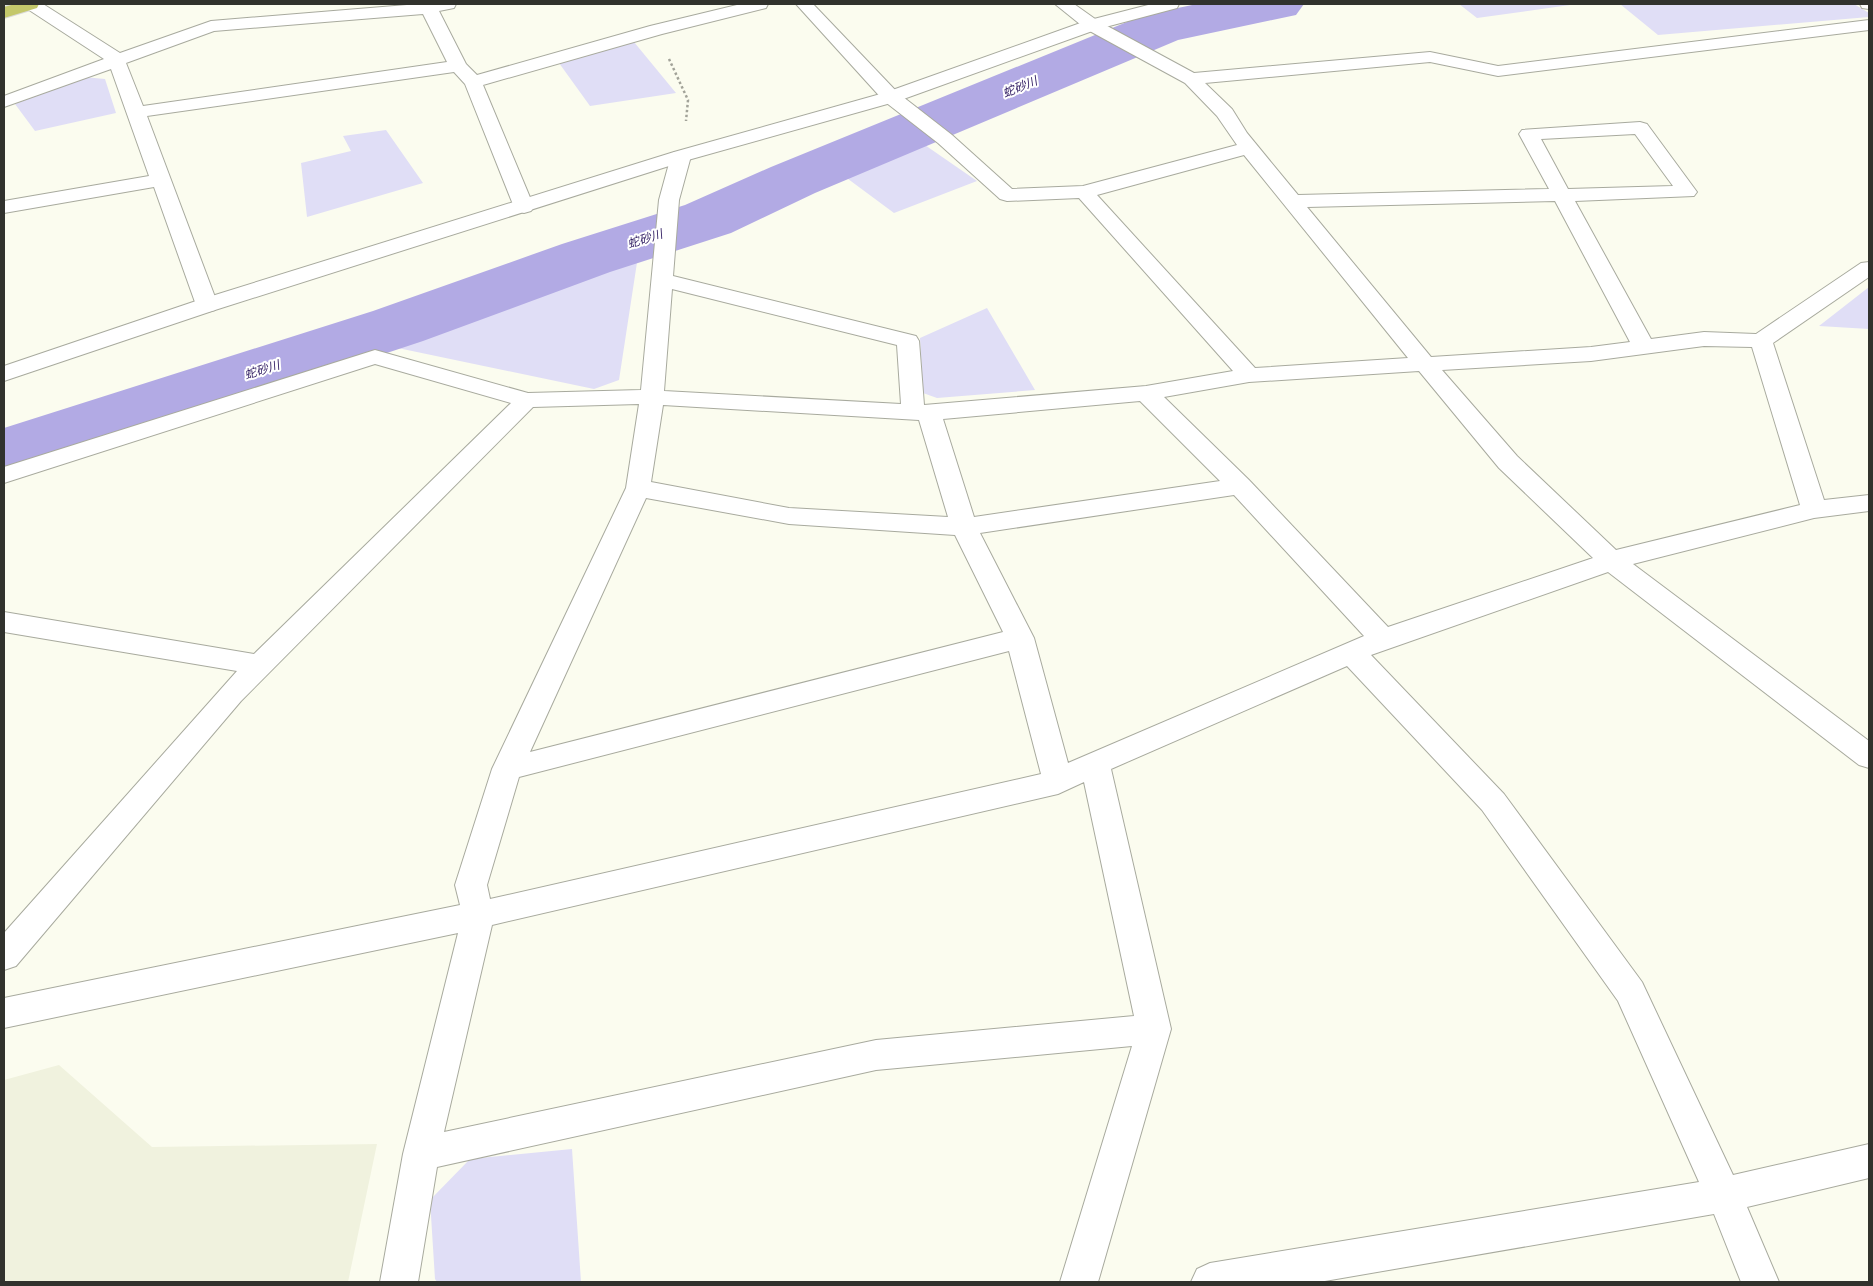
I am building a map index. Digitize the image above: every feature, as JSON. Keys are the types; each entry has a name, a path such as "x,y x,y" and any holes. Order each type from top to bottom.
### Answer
{"highway":[{"path":"4,13 31,4"}],"street":[{"path":"31,4 116,59 138,112 207,305"},
{"path":"4,102 116,59 211,26 448,4"},
{"path":"473,82 656,30 760,4"},
{"path":"804,4 891,97 945,139 1007,195 1084,192 1250,148"},
{"path":"1062,4 1092,26 1191,79 1225,113 1292,201 1424,363 1508,462 1613,562 1869,757"},
{"path":"4,374 207,305 681,156 891,97 1092,26 1171,4"},
{"path":"428,6 458,66 473,82 524,206"},
{"path":"1191,79 1430,58 1498,71 1869,25"},
{"path":"138,112 458,66"},
{"path":"1292,201 1564,195 1687,192 1640,128 1529,134 1564,195 1643,346"},
{"path":"399,1282 421,1154 478,915 471,884 507,769 638,488 652,398 668,200 681,156"},
{"path":"4,207 162,180"},
{"path":"1084,192 1249,375"},
{"path":"4,488 13,472 375,358 527,400 652,398 921,413 1146,392 1249,375 1591,354 1704,339 1761,342 1869,268"},
{"path":"662,280 908,341 921,413 964,527 1020,638 1058,782"},
{"path":"1761,342 1814,510"},
{"path":"1146,392 1240,486 1383,639"},
{"path":"4,956 231,694 527,400"},
{"path":"638,488 790,516 964,527 1240,486"},
{"path":"4,1013 478,915 1058,782 1096,763 1383,639 1639,552 1814,510 1869,503"},
{"path":"4,622 260,665"},
{"path":"507,769 1020,638"},
{"path":"1352,652 1493,802 1630,992 1724,1195 1760,1282"},
{"path":"1078,1282 1154,1029 1096,763"},
{"path":"421,1154 876,1055 1154,1029"},
{"path":"1210,1282 1724,1195 1869,1161"}],"path":[{"path":"656,30 688,100 681,156"}],"shaded area":[{"path":"1459,4 1577,4 1477,18"},
{"path":"1620,4 1854,4 1869,13 1869,17 1658,35"},
{"path":"634,42 676,93 590,106 559,63"},
{"path":"84,77 105,79 116,113 35,131 15,104"},
{"path":"386,130 423,183 307,217 301,163 351,151 343,136"},
{"path":"922,143 977,181 894,213 840,173"},
{"path":"638,256 619,380 594,389 393,347"},
{"path":"1869,287 1869,329 1819,326"},
{"path":"987,308 1035,390 937,398 923,393 920,338"},
{"path":"59,1065 152,1147 377,1144 348,1282 4,1282 4,1080"},
{"path":"572,1149 581,1282 437,1282 435,1279 430,1200 470,1159"}],"waterway":[{"name":"蛇砂川","path":"4,454 398,326 586,258 708,219 793,180 1163,27 1277,4"}]}
